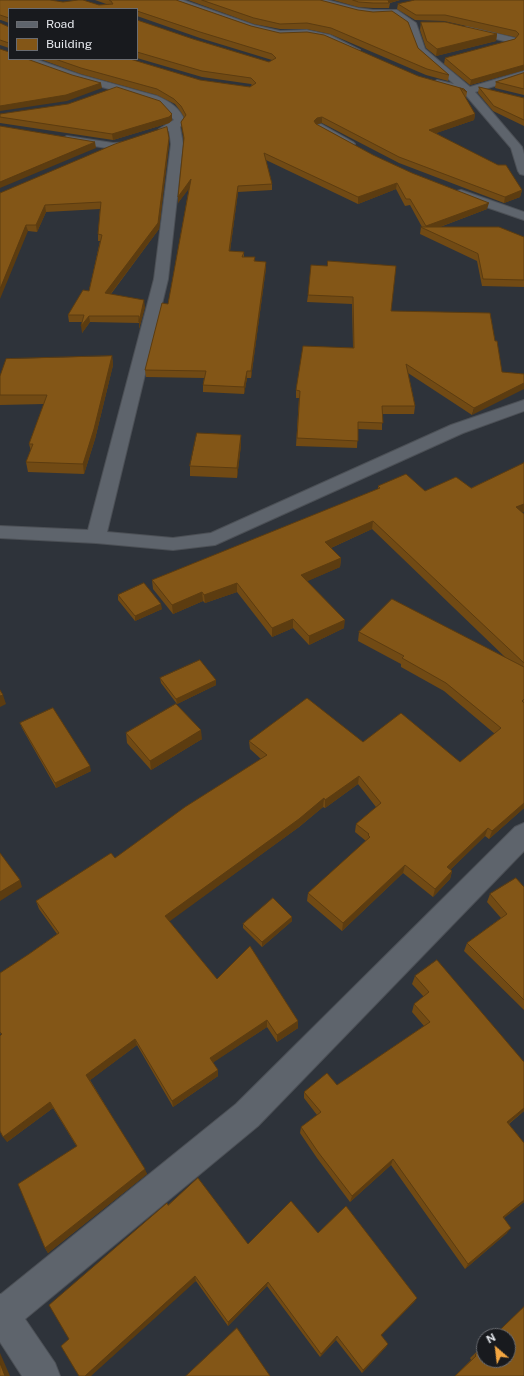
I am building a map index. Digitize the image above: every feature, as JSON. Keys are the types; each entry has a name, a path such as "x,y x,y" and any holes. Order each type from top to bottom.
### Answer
{"street":[{"path":"175,0 251,27 280,34 307,33 327,37 365,54"},
{"path":"317,0 358,11 373,13 394,6 416,25 421,50 433,62 473,90 516,147 524,171"},
{"path":"457,28 512,40 491,46"},
{"path":"433,62 447,58"},
{"path":"29,60 77,76 153,98 166,104 178,116 180,121 174,126 151,138 113,146 94,155"},
{"path":"473,90 524,74"},
{"path":"428,80 473,90 494,92"},
{"path":"97,95 118,88"},
{"path":"96,537 161,279 174,126"},
{"path":"321,126 360,150"},
{"path":"55,137 113,146"},
{"path":"450,189 524,216"},
{"path":"0,532 96,537 173,544 215,539 457,430 524,405"},
{"path":"42,1376 2,1313 247,1115 524,834"}],"building":[{"path":"0,0 50,0 63,2 83,0 99,5 113,4 109,0 176,0 251,26 280,33 307,32 324,35 418,76 464,89 467,92 460,88 475,114 429,130 498,165 506,165 522,190 505,197 399,157 322,117 317,118 314,121 316,124 373,155 412,173 489,203 426,226 410,199 406,199 397,183 358,197 264,153 272,184 238,186 229,251 244,252 242,257 255,257 254,261 266,262 251,371 247,371 244,387 203,385 206,371 145,370 162,303 168,304 191,179 178,197 184,138 181,122 186,115 181,106 174,99 157,89 58,60 133,60 200,80 250,87 256,83 251,78 202,71 138,52 138,20 269,62 276,58 272,54 138,11 138,8 8,8 8,18 0,15"},
{"path":"202,0 320,0 358,10 373,12 392,11 408,22 418,48 449,75 427,69 331,28 307,23 280,24 254,18"},
{"path":"353,0 388,0 389,3 359,2"},
{"path":"415,0 524,0 524,65 471,80 445,58 515,39 519,34 516,31 445,15 416,15 398,4"},
{"path":"421,22 445,22 497,34 437,49 427,41"},
{"path":"0,23 8,27 8,43 0,40"},
{"path":"0,49 8,52 8,60 30,60 72,75 101,83 66,95 0,106"},
{"path":"524,73 524,89 496,82"},
{"path":"117,87 160,101 172,114 169,117 112,134 0,117 0,114 68,104"},
{"path":"479,87 524,98 524,120 494,106"},
{"path":"0,126 95,142 0,182"},
{"path":"167,127 169,138 158,223 105,293 144,300 139,322 139,316 89,316 81,326 84,315 68,315 83,290 89,291 102,235 98,234 101,202 45,205 36,225 26,225 0,289 0,193 115,144"},
{"path":"421,227 499,227 524,237 524,280 483,279 478,254"},
{"path":"328,261 396,266 391,311 490,313 495,341 497,341 502,372 524,374 524,383 474,408 406,364 415,406 382,406 383,423 358,422 358,441 297,438 300,391 296,390 303,346 354,348 353,297 308,295 311,265 327,266"},
{"path":"112,356 94,429 83,464 26,462 33,444 29,444 47,395 0,395 0,376 6,359"},
{"path":"197,433 241,435 237,468 190,466"},
{"path":"524,463 524,504 516,507 524,514 524,663 373,521 325,542 341,558 301,575 345,620 309,636 293,619 272,628 237,583 204,595 202,592 172,605 152,580 380,488 378,486 406,474 425,491 456,477 471,488"},
{"path":"144,583 161,604 135,616 118,595"},
{"path":"392,599 524,667 524,699 522,701 524,703 524,803 492,831 488,828 447,867 452,871 435,889 405,865 343,923 308,893 370,837 368,835 369,834 356,824 381,803 359,776 325,800 324,798 299,819 165,916 217,979 250,946 298,1021 277,1035 267,1020 210,1058 218,1070 172,1101 135,1039 86,1075 145,1169 45,1248 18,1184 77,1146 50,1102 3,1137 0,1131 0,1036 2,1034 0,1032 0,973 59,933 36,901 111,853 115,858 185,807 267,755 249,741 307,698 363,742 401,713 460,762 501,728 446,683 402,658 404,656 359,632"},
{"path":"200,660 216,680 176,699 160,678"},
{"path":"176,704 201,730 150,761 126,733"},
{"path":"53,708 90,766 55,783 20,723"},
{"path":"0,853 20,880 0,892"},
{"path":"516,878 524,887 524,1000 467,943 507,914 490,894"},
{"path":"273,898 292,917 262,942 243,924"},
{"path":"437,960 524,1062 524,1108 507,1122 524,1143 524,1200 503,1217 511,1228 468,1264 393,1159 352,1196 301,1127 321,1112 304,1092 327,1073 337,1085 430,1022 414,1004 429,992 415,976"},
{"path":"198,1178 248,1244 291,1201 318,1233 346,1206 417,1298 381,1335 388,1344 363,1370 337,1336 321,1354 268,1282 228,1322 195,1276 85,1376 79,1376 61,1346 69,1339 49,1305"},
{"path":"524,1307 524,1376 455,1376 476,1356 476,1368 516,1368 516,1328 502,1328"},
{"path":"237,1328 270,1376 186,1376"},
{"path":"0,1363 5,1376 0,1376"}]}
